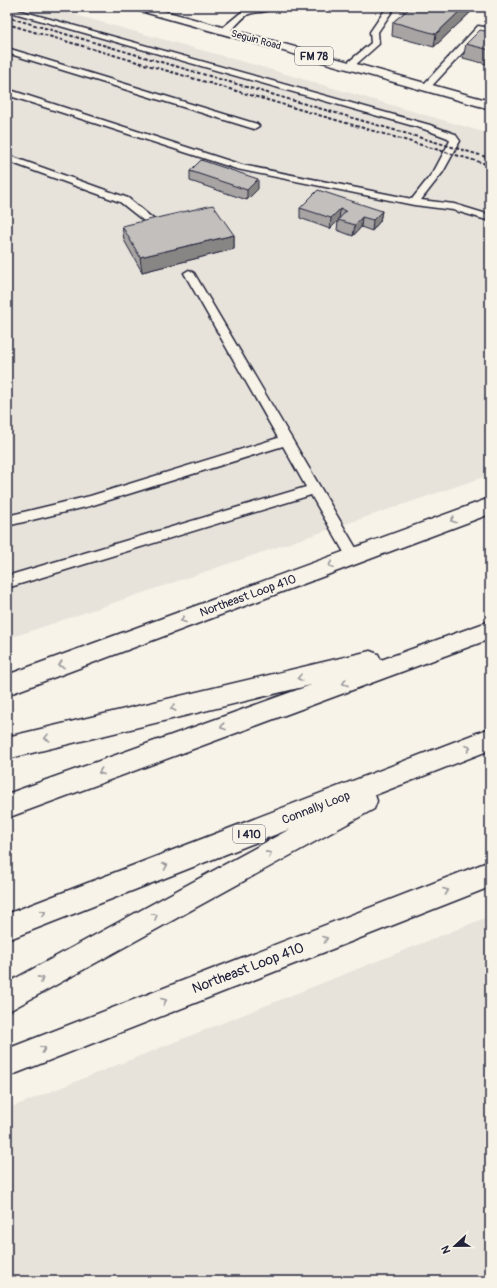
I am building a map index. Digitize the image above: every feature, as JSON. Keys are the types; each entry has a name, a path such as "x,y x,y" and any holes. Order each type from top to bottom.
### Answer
{"main road":[{"name":"Seguin Road","path":"137,7 490,105"},
{"name":"Northeast Loop 410","path":"7,685 490,506"},
{"path":"7,748 482,633"},
{"path":"7,806 482,633"},
{"name":"Connally Loop","path":"7,928 490,739"},
{"path":"7,998 440,759"},
{"name":"Northeast Loop 410","path":"7,1063 490,874"}],"lane":[{"path":"224,31 247,9 258,11 269,7"},
{"path":"349,66 375,44 374,32 389,10 389,7"},
{"path":"7,9 427,127 452,136 455,142 438,172 414,202"},
{"path":"426,87 481,28 490,31"},
{"path":"7,50 254,126"},
{"path":"7,92 240,167 414,202 454,207 490,218"},
{"path":"7,158 124,200 154,223"},
{"path":"189,273 354,557"},
{"path":"7,521 90,501 287,440"},
{"path":"7,582 315,489"}],"shaded area":[{"path":"7,7 47,7 255,65 490,134 490,475 7,639"},
{"path":"490,916 490,1281 7,1281 7,1109"}],"building":[{"path":"411,7 464,7 436,34 393,22"},
{"path":"480,30 490,32 490,50 466,44"},
{"path":"201,160 258,179 247,190 190,171"},
{"path":"318,190 382,211 373,220 362,217 355,225 338,220 346,211 340,209 331,218 300,208"},
{"path":"213,205 234,235 140,257 122,226"}],"railway":[{"path":"7,17 490,158"},
{"path":"7,24 490,165"}]}
